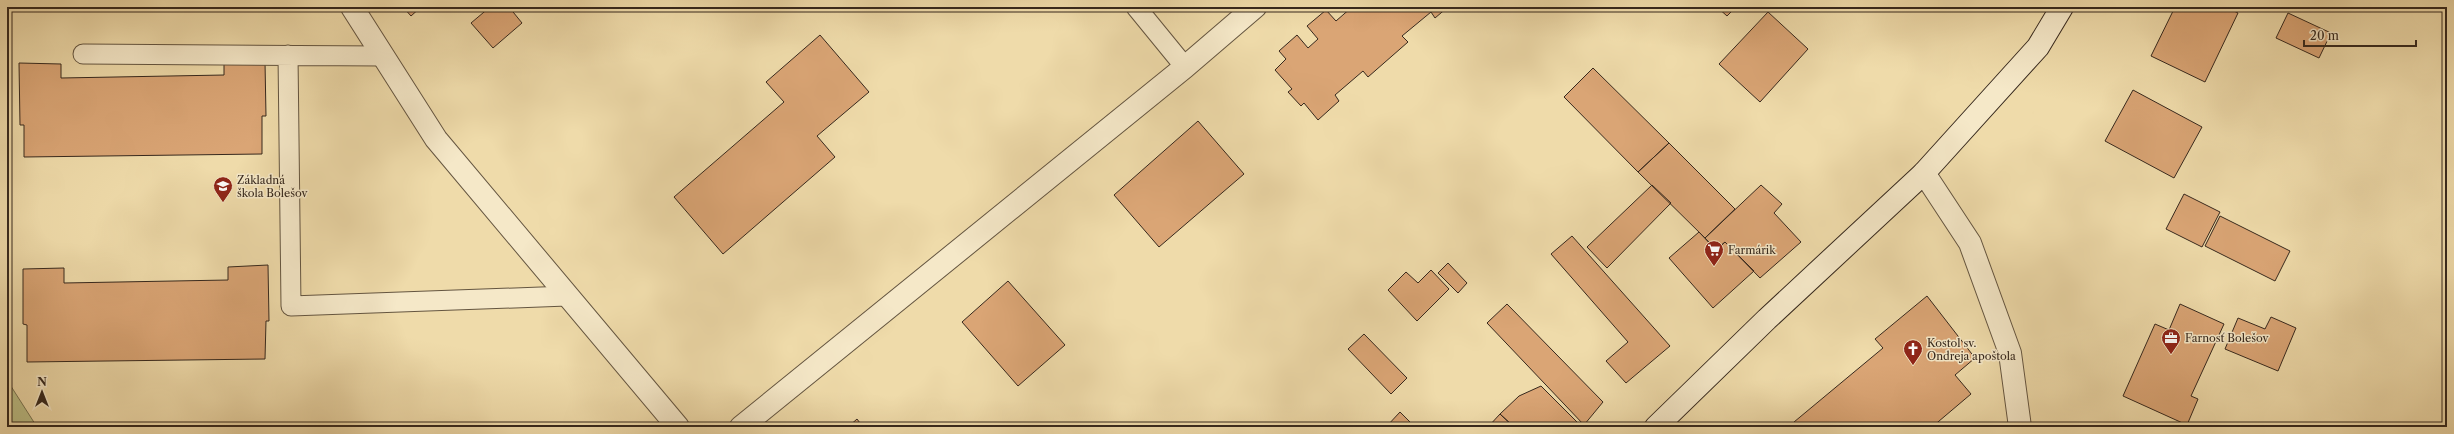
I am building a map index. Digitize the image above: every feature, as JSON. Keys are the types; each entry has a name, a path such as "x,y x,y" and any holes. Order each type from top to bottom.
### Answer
{"street":[{"path":"352,7 436,139 678,427"},
{"path":"741,427 1186,67 1255,7"},
{"path":"1656,427 1767,319 1924,173 2038,48 2062,7"},
{"path":"1924,173 1970,243 2010,353 2020,427"}],"lane":[{"path":"1136,7 1186,67"},
{"path":"83,54 383,56"},
{"path":"288,55 291,306 568,296"}],"green space":[{"path":"7,380 37,427 7,427"}],"building":[{"path":"403,7 421,7 411,16"},
{"path":"490,7 509,7 522,23 493,48 471,23"},
{"path":"1352,7 1448,7 1435,18 1431,12 1402,36 1408,42 1368,77 1363,71 1335,95 1339,101 1318,120 1304,103 1301,106 1288,92 1292,89 1275,70 1286,59 1279,51 1297,35 1308,48 1318,39 1307,26 1326,10 1336,21"},
{"path":"1717,7 1736,7 1727,16"},
{"path":"2175,7 2226,7 2238,13 2205,82 2151,56"},
{"path":"1768,12 1808,49 1760,102 1719,64"},
{"path":"2288,13 2331,33 2319,58 2276,38"},
{"path":"820,35 869,92 817,136 835,157 723,254 674,197 784,102 766,82"},
{"path":"224,62 265,62 266,116 262,116 262,154 24,157 24,125 20,125 19,63 61,64 61,78 224,75"},
{"path":"1593,68 1669,143 1638,172 1564,97"},
{"path":"2133,90 2202,127 2174,178 2105,141"},
{"path":"1198,121 1244,174 1159,247 1114,195"},
{"path":"1669,143 1735,209 1705,238 1638,172"},
{"path":"1652,185 1671,203 1607,268 1587,247"},
{"path":"1761,185 1782,204 1774,213 1801,242 1760,278 1725,242 1716,250 1705,238"},
{"path":"2184,194 2220,212 2202,247 2166,229"},
{"path":"2220,216 2290,251 2275,281 2205,246"},
{"name":"Farmárik","path":"1699,232 1716,250 1725,242 1754,271 1713,308 1669,258"},
{"path":"1572,236 1670,346 1626,383 1606,361 1628,342 1551,254"},
{"path":"1448,263 1467,283 1458,293 1438,273"},
{"path":"268,265 269,321 266,321 265,359 27,362 27,325 23,324 23,269 64,268 64,283 228,280 228,267"},
{"path":"1431,270 1449,289 1417,321 1388,290 1406,272 1418,283"},
{"path":"1008,281 1065,345 1018,386 962,322"},
{"name":"Kostol sv. Ondreja apoštola","path":"1927,296 1975,358 1955,375 1971,394 1932,427 1799,427 1794,422 1883,348 1875,339"},
{"path":"1507,304 1603,402 1584,425 1487,323"},
{"path":"2180,304 2224,324 2191,396 2198,399 2187,425 2123,396 2155,324 2169,330"},
{"path":"2271,317 2296,328 2278,371 2225,349 2238,318 2265,329"},
{"path":"1364,334 1407,378 1391,394 1348,349"},
{"path":"1541,386 1582,427 1514,427 1500,414 1519,396"},
{"path":"1400,412 1415,427 1386,427"},
{"path":"1500,414 1514,427 1488,427"},
{"path":"857,419 863,427 848,427"}],"place":[{"name":"Základná škola Bolešov","path":"223,203"},
{"name":"Farmárik","path":"1714,267"},
{"name":"Farnosť Bolešov","path":"2171,355"},
{"name":"Kostol sv. Ondreja apoštola","path":"1913,366"}]}
